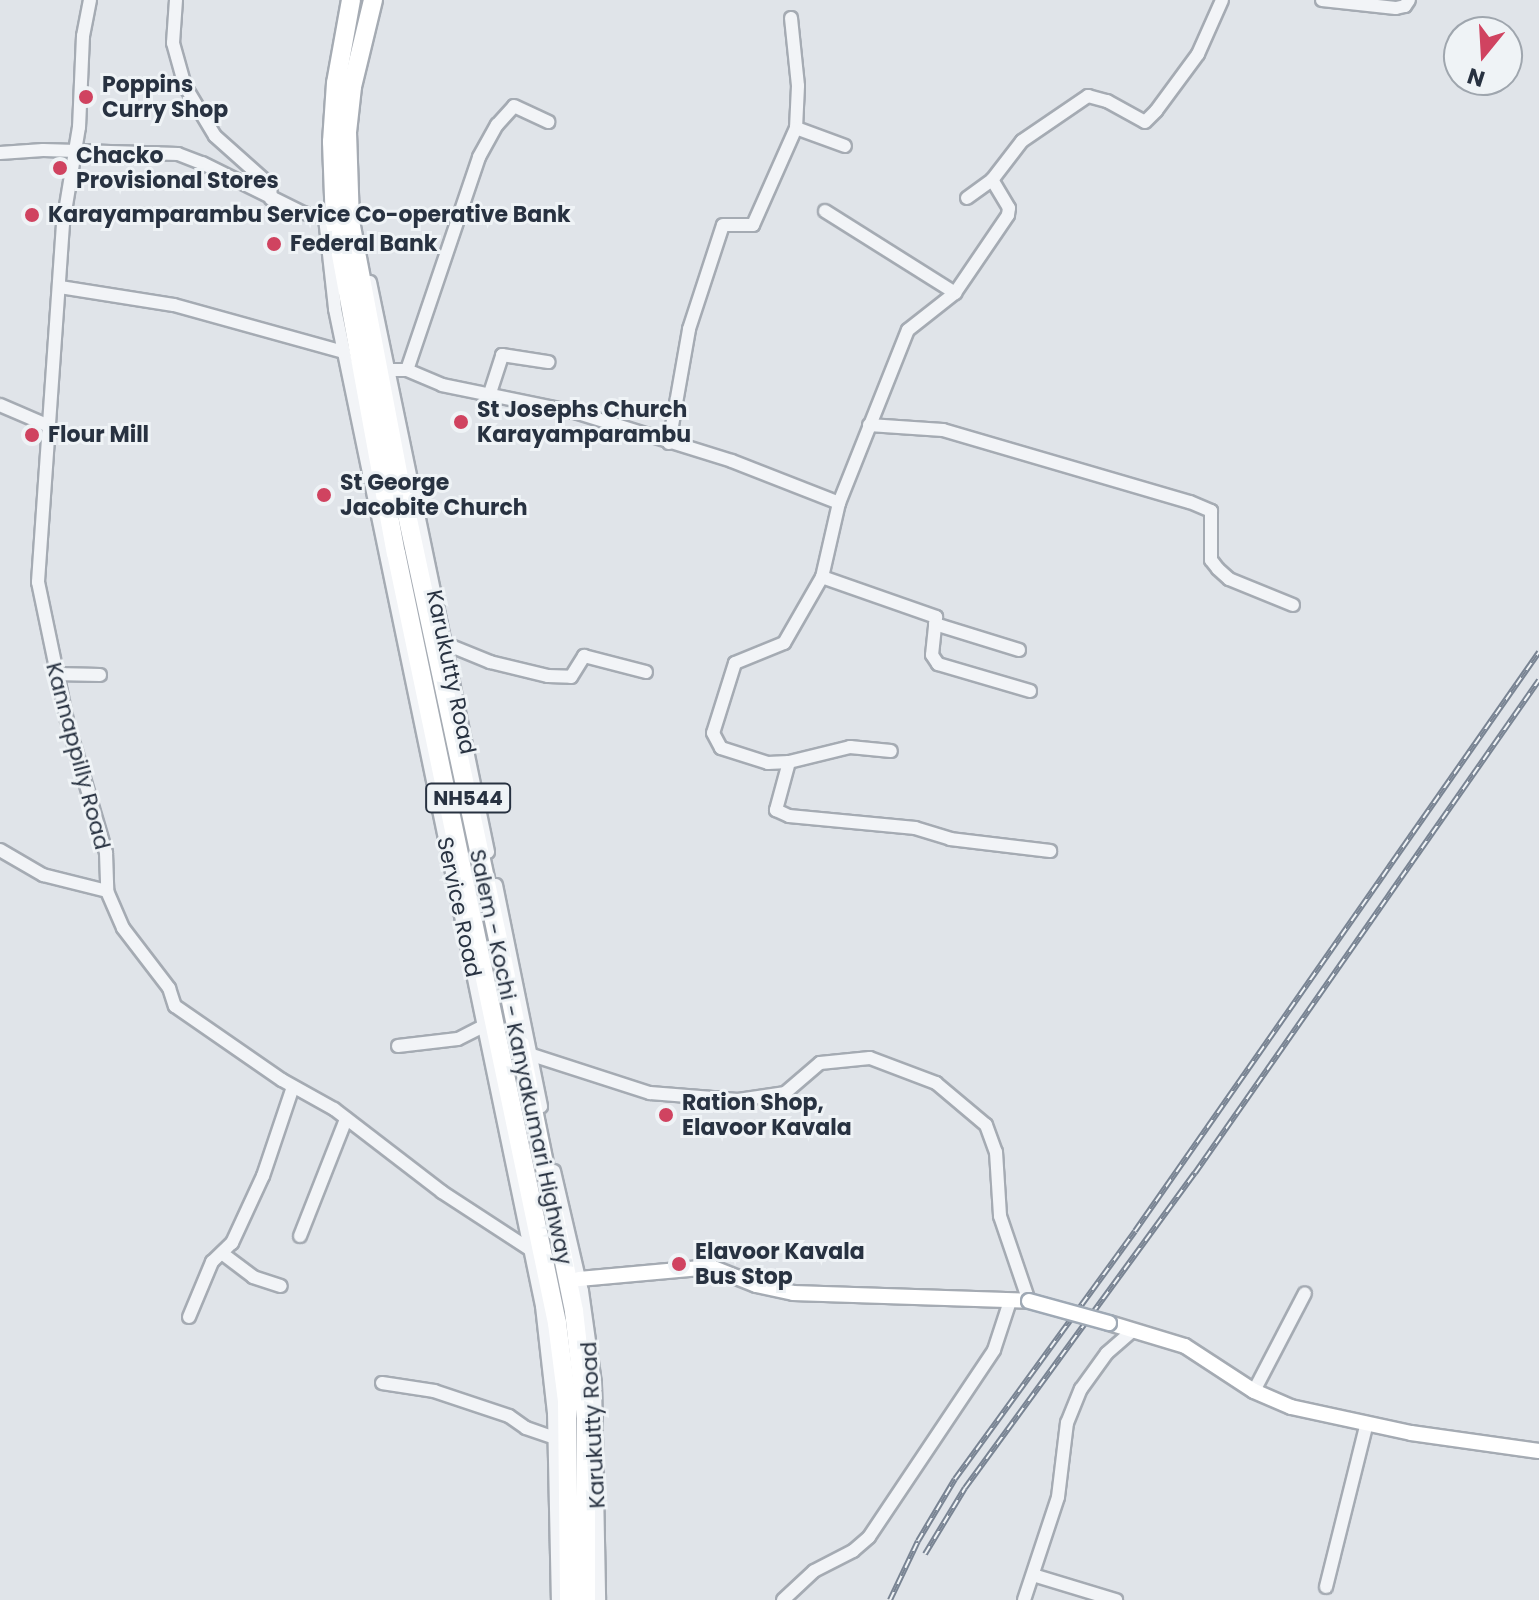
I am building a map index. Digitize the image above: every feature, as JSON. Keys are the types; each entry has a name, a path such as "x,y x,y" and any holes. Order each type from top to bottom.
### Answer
{"highway":[{"name":"Salem - Kochi - Kanyakumari Highway","path":"351,0 336,83 332,142 337,220 393,539 567,1401 569,1600"},
{"name":"Salem - Kochi - Kanyakumari Highway","path":"373,0 352,87 337,220 400,482 573,1278 586,1418 586,1600"}],"main road":[{"path":"573,1278 711,1267 756,1285 793,1293 1029,1301 1185,1346 1254,1391 1291,1407 1411,1433 1539,1451"}],"street":[{"name":"Kannappilly Road","path":"90,0 83,36 76,153 63,224 38,582 56,674 106,853 107,891 123,928 169,988 175,1006 293,1087 346,1119 442,1192 538,1254"},
{"path":"176,0 173,43 185,86 215,136 270,185 271,199"},
{"path":"967,198 992,180 1022,141 1088,96 1107,101 1145,122 1198,54 1222,0"},
{"path":"1322,0 1396,8 1405,6 1409,0"},
{"path":"669,443 689,329 723,225 753,225 796,128 798,86 791,18"},
{"path":"407,370 479,157 497,125 514,106 548,122"},
{"path":"796,128 845,146"},
{"path":"0,153 43,150 178,154 303,213 337,220"},
{"path":"891,751 850,747 789,762 768,763 721,748 713,733 735,663 784,643 822,577 839,503 908,330 955,293 1008,215 1009,208 992,180"},
{"path":"825,211 955,293"},
{"name":"Service Road","path":"337,220 329,271 344,352 484,1026 538,1254 555,1438 558,1600"},
{"name":"Karukutty Road","path":"337,220 358,233 390,370 532,1055 595,1384 599,1600"},
{"path":"60,287 174,305 344,352"},
{"path":"490,393 502,355 548,362"},
{"path":"390,370 407,370 442,385 578,413 732,461 839,503"},
{"path":"0,405 49,426"},
{"path":"869,425 943,430 1190,502 1211,511 1211,560 1218,569 1229,579 1293,605"},
{"path":"822,577 936,617 932,655 938,664 1030,691"},
{"path":"935,624 1019,650"},
{"path":"446,644 490,662 548,676 571,677 584,656 646,672"},
{"path":"56,674 100,675"},
{"path":"789,762 776,810 789,816 915,828 950,839 1050,851"},
{"path":"0,850 43,875 107,891"},
{"path":"398,1046 458,1039 484,1026"},
{"path":"532,1055 650,1093 738,1100 785,1093 820,1063 870,1058 936,1083 986,1125 996,1152 1000,1216 1029,1301"},
{"path":"189,1317 212,1262 232,1243 263,1176 293,1087"},
{"path":"300,1236 346,1119"},
{"path":"223,1254 253,1277 281,1286"},
{"path":"1254,1391 1305,1293"},
{"path":"783,1600 814,1571 853,1551 869,1537 994,1350 1010,1301"},
{"path":"1024,1600 1058,1497 1067,1423 1090,1377 1107,1353 1133,1330"},
{"path":"382,1383 434,1391 509,1416 526,1428 555,1438"},
{"path":"1326,1587 1367,1423"},
{"path":"1033,1575 1116,1600"}],"railway":[{"path":"890,1600 918,1541 955,1479 1135,1231 1539,652"},
{"path":"925,1554 965,1488 1195,1173 1539,680"}],"place":[{"name":"Poppins Curry Shop","path":"86,97"},
{"name":"Chacko Provisional Stores","path":"60,168"},
{"name":"Karayamparambu Service Co-operative Bank","path":"32,215"},
{"name":"Federal Bank","path":"274,244"},
{"name":"St Josephs Church Karayamparambu","path":"461,422"},
{"name":"Flour Mill","path":"32,435"},
{"name":"St George Jacobite Church","path":"324,495"},
{"name":"Ration Shop, Elavoor Kavala","path":"666,1115"},
{"name":"Elavoor Kavala Bus Stop","path":"679,1264"}]}
